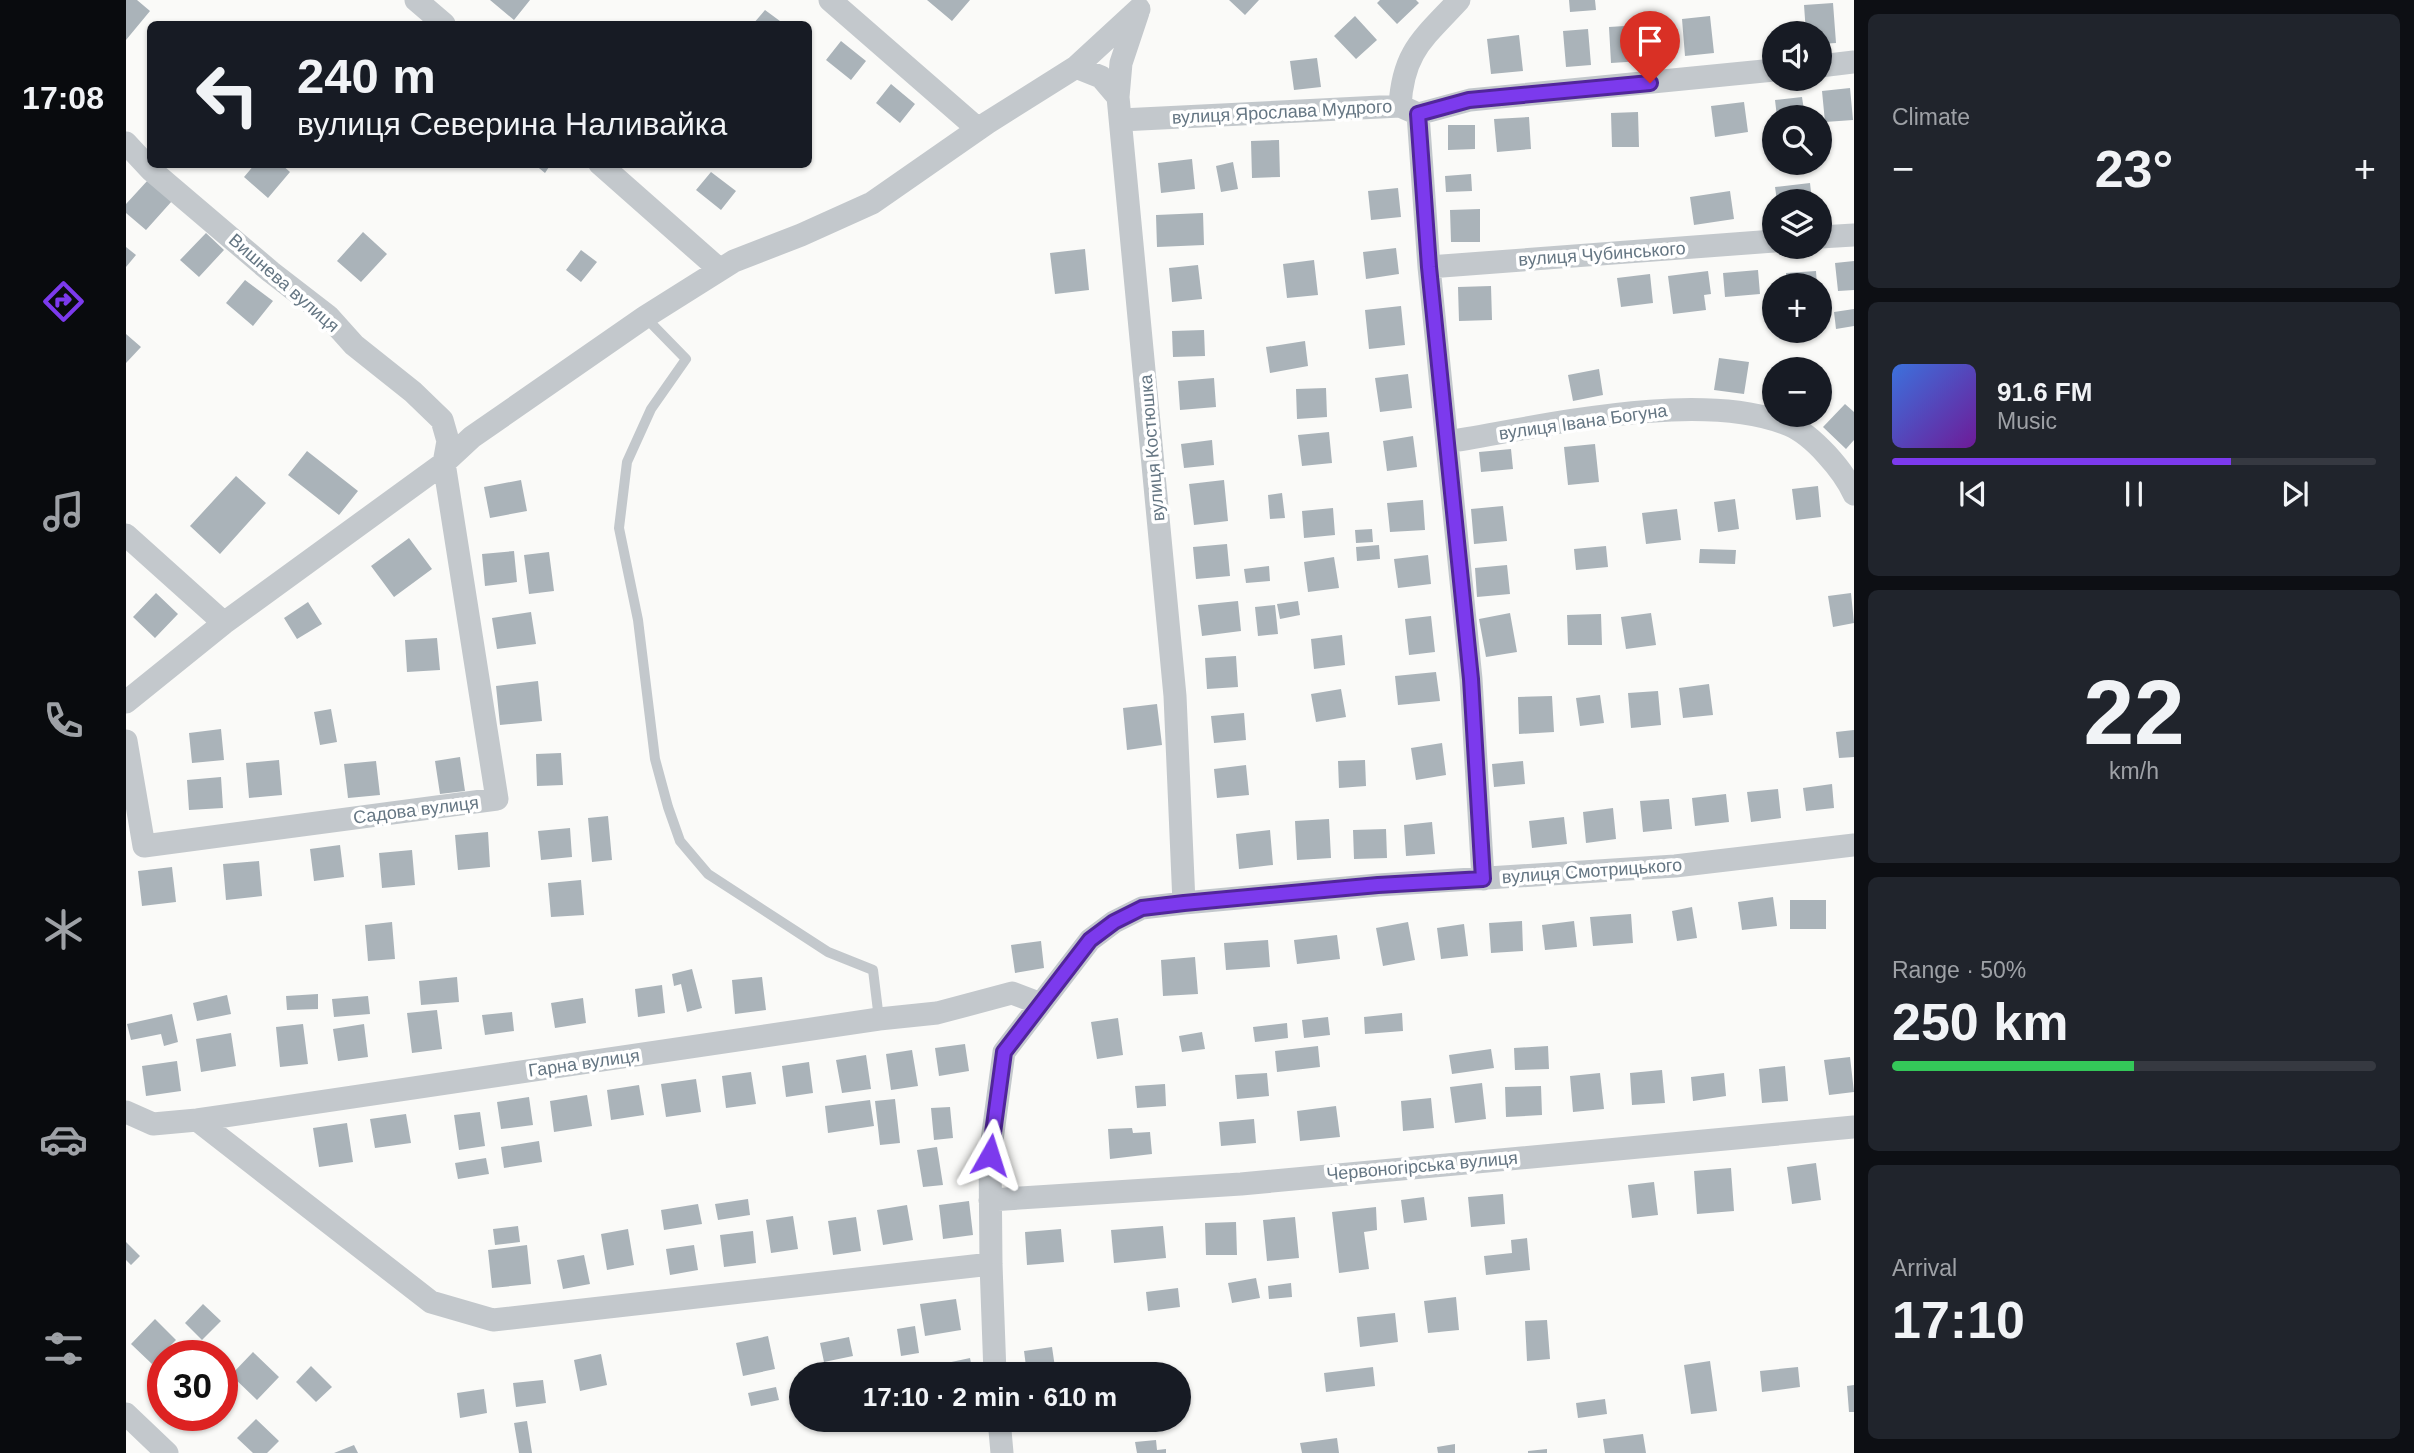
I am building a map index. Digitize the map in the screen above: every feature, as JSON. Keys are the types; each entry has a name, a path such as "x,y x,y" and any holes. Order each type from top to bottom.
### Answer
{"street":[{"path":"416,0 440,21"},
{"path":"830,0 978,129"},
{"path":"1459,0 1414,49 1401,82 1409,110 1429,267 1471,679 1483,879"},
{"path":"126,702 224,623 444,463 472,438 645,317 734,261 872,203 978,129 1076,68 1144,5"},
{"name":"вулиця Костюшка","path":"1144,5 1121,63 1118,97 1175,696 1184,903"},
{"path":"1832,65 1854,62"},
{"path":"1076,68 1101,77 1118,97"},
{"name":"вулиця Ярослава Мудрого","path":"1121,120 1409,110 1469,100 1762,71"},
{"name":"Вишнева вулиця","path":"126,143 147,165"},
{"name":"Вишнева вулиця","path":"150,168 271,272 328,316 354,345 423,401 442,420 448,441 444,463"},
{"path":"605,168 720,270"},
{"path":"1832,236 1854,235"},
{"name":"вулиця Чубинського","path":"1429,267 1762,242"},
{"name":"вулиця Івана Богуна","path":"1447,442 1614,415 1686,409 1747,414 1791,425 1827,453 1854,494"},
{"name":"Садова вулиця","path":"126,741 144,846 497,799 444,463"},
{"path":"126,535 224,623"},
{"name":"вулиця Смотрицького","path":"994,1362 990,1264 990,1155 1004,1052 1090,940 1114,922 1142,908 1184,903 1378,885 1675,866 1854,845"},
{"name":"Гарна вулиця","path":"126,1112 153,1124 197,1120 879,1019 937,1013 1012,992 1041,1004"},
{"path":"197,1120 431,1302 493,1320 990,1264"},
{"name":"Червоногірська вулиця","path":"990,1200 1241,1184 1854,1127"},
{"path":"126,1414 167,1453"},
{"path":"1000,1432 1002,1453"}],"lane":[{"path":"645,317 686,359 651,409 627,462 619,528 638,620 655,759 668,807 680,841 708,874 828,952 873,970 879,1019"}],"building":[{"path":"126,0 137,0 150,11 126,40"},
{"path":"490,0 530,0 514,20"},
{"path":"927,0 970,0 952,21"},
{"path":"1229,0 1259,0 1245,15"},
{"path":"1380,0 1416,0 1419,3 1397,24 1377,3"},
{"path":"1569,0 1595,0 1596,10 1570,12"},
{"path":"1833,3 1836,43 1832,43 1832,21 1805,21 1804,5"},
{"path":"765,10 780,21 756,21"},
{"path":"1355,16 1377,40 1356,59 1334,36"},
{"path":"1710,16 1714,53 1685,56 1682,19"},
{"path":"1640,25 1642,61 1611,63 1609,27"},
{"path":"1588,29 1591,65 1566,67 1563,31"},
{"path":"1519,35 1523,71 1491,74 1487,39"},
{"path":"841,41 866,61 851,80 826,60"},
{"path":"1317,58 1321,87 1294,90 1290,61"},
{"path":"891,84 915,104 900,123 876,103"},
{"path":"1850,88 1853,120 1832,122 1832,105 1823,105 1822,91"},
{"path":"1802,97 1803,105 1776,105 1775,100"},
{"path":"1744,102 1748,132 1715,137 1711,106"},
{"path":"1638,112 1639,147 1612,147 1611,113"},
{"path":"1529,117 1531,149 1497,152 1494,119"},
{"path":"1448,125 1475,125 1475,149 1448,150"},
{"path":"1279,140 1280,177 1252,178 1251,141"},
{"path":"1192,159 1195,189 1161,193 1158,163"},
{"path":"1233,162 1238,189 1221,192 1216,166"},
{"path":"252,168 286,168 290,172 268,198 244,177"},
{"path":"711,172 736,191 721,210 696,190"},
{"path":"1471,174 1472,191 1446,192 1445,176"},
{"path":"148,180 172,201 146,230 126,213 126,204"},
{"path":"1810,183 1811,189 1775,189"},
{"path":"1398,188 1401,217 1371,220 1368,191"},
{"path":"1730,191 1734,219 1694,225 1690,197"},
{"path":"1480,209 1480,242 1451,242 1450,210"},
{"path":"1203,213 1204,245 1157,247 1156,215"},
{"path":"363,232 387,254 361,282 337,261"},
{"path":"206,233 224,250 199,277 180,260"},
{"path":"126,247 136,255 126,267"},
{"path":"1396,248 1399,274 1366,279 1363,252"},
{"path":"1085,249 1089,290 1055,294 1050,253"},
{"path":"581,250 597,262 581,282 566,270"},
{"path":"1314,260 1318,295 1287,298 1283,264"},
{"path":"1854,261 1854,290 1838,291 1835,263"},
{"path":"1198,265 1202,299 1172,302 1169,268"},
{"path":"1758,270 1760,294 1725,297 1723,273"},
{"path":"1708,271 1711,294 1704,295 1706,310 1673,314 1668,276"},
{"path":"1650,274 1653,303 1621,307 1617,278"},
{"path":"245,280 273,301 253,326 226,303"},
{"path":"1491,286 1492,320 1459,321 1458,287"},
{"path":"1401,306 1405,345 1369,349 1365,310"},
{"path":"1854,309 1854,326 1836,329 1834,312"},
{"path":"1204,330 1205,356 1173,357 1172,331"},
{"path":"126,334 141,347 126,363"},
{"path":"1305,341 1308,366 1270,373 1266,347"},
{"path":"1719,358 1749,362 1744,394 1714,390"},
{"path":"1599,369 1603,395 1573,401 1568,375"},
{"path":"1408,374 1412,408 1380,412 1375,378"},
{"path":"1214,378 1216,407 1180,410 1178,381"},
{"path":"1326,388 1327,417 1297,419 1296,389"},
{"path":"1845,404 1854,412 1854,440 1846,449 1823,427 1832,427 1832,418"},
{"path":"1329,432 1332,463 1302,466 1298,435"},
{"path":"1413,436 1417,467 1387,471 1383,441"},
{"path":"1212,440 1214,465 1184,468 1181,444"},
{"path":"1595,444 1599,482 1568,485 1564,447"},
{"path":"1511,449 1513,469 1481,472 1479,452"},
{"path":"307,451 358,491 339,515 288,475"},
{"path":"236,476 266,503 220,554 190,526"},
{"path":"521,480 527,511 490,518 484,487"},
{"path":"1224,480 1228,521 1194,525 1189,484"},
{"path":"1818,486 1821,517 1796,520 1792,489"},
{"path":"1282,493 1285,518 1270,519 1268,495"},
{"path":"1735,499 1739,529 1718,532 1714,502"},
{"path":"1423,500 1425,530 1390,532 1387,503"},
{"path":"1503,506 1507,541 1474,544 1471,509"},
{"path":"1333,508 1335,535 1304,538 1302,511"},
{"path":"1677,509 1681,540 1646,544 1642,513"},
{"path":"1372,529 1373,542 1356,543 1355,530"},
{"path":"409,538 432,569 394,597 371,566"},
{"path":"1227,544 1230,576 1196,579 1193,547"},
{"path":"1379,545 1380,559 1357,561 1356,547"},
{"path":"1606,546 1608,567 1576,570 1574,549"},
{"path":"1700,549 1736,550 1735,564 1699,563"},
{"path":"514,551 517,582 485,586 482,554"},
{"path":"549,552 554,591 529,594 524,555"},
{"path":"1428,555 1431,584 1398,588 1394,559"},
{"path":"1334,557 1339,588 1308,592 1304,562"},
{"path":"1507,565 1510,594 1477,597 1475,568"},
{"path":"1269,566 1270,581 1246,583 1244,569"},
{"path":"156,593 178,614 155,638 133,617"},
{"path":"1851,593 1854,623 1833,627 1828,596"},
{"path":"1238,601 1241,631 1202,636 1198,605"},
{"path":"1298,601 1300,615 1280,619 1277,604"},
{"path":"308,602 322,624 297,639 284,618"},
{"path":"1275,605 1278,634 1258,636 1255,607"},
{"path":"531,612 536,644 497,649 492,618"},
{"path":"1510,613 1517,652 1486,657 1479,619"},
{"path":"1651,613 1656,645 1626,649 1621,617"},
{"path":"1601,614 1602,645 1568,645 1567,615"},
{"path":"1431,616 1435,652 1409,655 1405,619"},
{"path":"1342,635 1345,665 1314,669 1311,639"},
{"path":"437,638 440,670 407,672 405,640"},
{"path":"1236,656 1238,687 1207,689 1205,658"},
{"path":"1436,672 1440,701 1398,705 1395,676"},
{"path":"538,681 542,721 500,725 496,686"},
{"path":"1709,684 1713,715 1683,718 1679,688"},
{"path":"1341,689 1346,717 1316,722 1311,694"},
{"path":"1658,691 1661,725 1631,728 1628,693"},
{"path":"1600,695 1604,723 1580,726 1576,698"},
{"path":"1552,696 1554,732 1519,734 1518,697"},
{"path":"1157,704 1162,745 1127,750 1123,708"},
{"path":"331,709 337,742 320,745 314,712"},
{"path":"1244,713 1246,740 1214,743 1211,716"},
{"path":"221,729 224,760 192,763 189,733"},
{"path":"1854,730 1854,757 1839,758 1836,732"},
{"path":"1442,743 1446,775 1416,780 1411,748"},
{"path":"561,753 563,785 537,786 536,754"},
{"path":"460,757 465,791 440,794 435,761"},
{"path":"279,760 282,795 249,798 246,763"},
{"path":"1365,760 1366,786 1339,788 1338,761"},
{"path":"376,761 380,795 348,798 344,764"},
{"path":"1523,761 1525,784 1494,787 1492,764"},
{"path":"1246,765 1249,795 1217,798 1214,769"},
{"path":"221,777 223,808 189,810 187,780"},
{"path":"1832,784 1834,808 1806,811 1803,788"},
{"path":"1778,789 1781,818 1751,822 1747,792"},
{"path":"1726,794 1729,822 1695,826 1692,798"},
{"path":"1669,799 1672,829 1643,832 1640,801"},
{"path":"1613,808 1616,839 1586,843 1583,812"},
{"path":"608,816 612,860 592,862 588,818"},
{"path":"1564,817 1567,844 1532,848 1529,821"},
{"path":"1329,819 1331,858 1297,860 1295,821"},
{"path":"1432,822 1435,854 1406,856 1404,825"},
{"path":"570,828 572,857 541,860 538,831"},
{"path":"1386,829 1387,858 1354,859 1353,830"},
{"path":"1270,830 1273,865 1239,869 1236,834"},
{"path":"488,832 490,867 458,870 455,835"},
{"path":"340,845 344,877 314,881 310,849"},
{"path":"412,850 415,885 382,888 379,853"},
{"path":"259,861 262,896 226,900 223,864"},
{"path":"172,867 176,902 142,906 138,871"},
{"path":"581,880 584,915 551,917 548,883"},
{"path":"1773,897 1777,926 1742,930 1738,902"},
{"path":"1790,900 1826,900 1826,929 1790,929"},
{"path":"1692,907 1697,938 1677,941 1672,911"},
{"path":"1631,914 1633,943 1593,946 1590,917"},
{"path":"1522,921 1523,951 1491,953 1489,923"},
{"path":"1574,921 1577,947 1545,950 1542,925"},
{"path":"392,922 395,959 368,961 365,925"},
{"path":"1408,922 1415,960 1383,966 1376,928"},
{"path":"1464,924 1468,956 1441,959 1437,928"},
{"path":"1337,935 1340,959 1297,964 1294,940"},
{"path":"1268,940 1270,967 1226,970 1224,943"},
{"path":"1041,941 1044,968 1015,973 1011,945"},
{"path":"1195,957 1198,994 1163,996 1161,960"},
{"path":"692,969 702,1008 687,1012 681,984 674,986 672,974"},
{"path":"457,977 459,1002 421,1005 419,981"},
{"path":"762,977 766,1010 735,1014 732,980"},
{"path":"662,985 665,1013 638,1017 635,989"},
{"path":"318,994 318,1009 287,1010 286,996"},
{"path":"227,995 231,1014 197,1021 193,1003"},
{"path":"368,996 370,1014 334,1017 332,999"},
{"path":"583,998 586,1023 555,1028 551,1003"},
{"path":"437,1010 442,1049 412,1053 407,1013"},
{"path":"512,1012 514,1031 485,1035 482,1015"},
{"path":"1402,1013 1403,1031 1365,1034 1364,1017"},
{"path":"172,1014 178,1042 164,1046 161,1034 131,1040 127,1024"},
{"path":"1328,1017 1330,1035 1304,1038 1302,1020"},
{"path":"1118,1018 1123,1055 1097,1059 1091,1022"},
{"path":"1287,1023 1288,1038 1255,1042 1253,1027"},
{"path":"303,1024 308,1064 280,1067 276,1027"},
{"path":"364,1024 368,1057 338,1061 333,1029"},
{"path":"1202,1032 1205,1049 1182,1052 1179,1036"},
{"path":"231,1033 236,1066 201,1072 196,1039"},
{"path":"965,1044 969,1071 939,1076 935,1048"},
{"path":"1318,1046 1320,1067 1277,1072 1275,1051"},
{"path":"1548,1046 1549,1069 1515,1070 1514,1048"},
{"path":"1491,1049 1494,1068 1452,1074 1449,1055"},
{"path":"912,1050 918,1086 891,1090 886,1054"},
{"path":"866,1055 871,1089 842,1093 836,1060"},
{"path":"1850,1057 1854,1092 1829,1095 1824,1060"},
{"path":"177,1061 181,1091 146,1096 142,1066"},
{"path":"809,1062 813,1093 786,1097 782,1066"},
{"path":"1785,1066 1788,1101 1762,1103 1759,1069"},
{"path":"1662,1070 1665,1103 1632,1105 1630,1073"},
{"path":"751,1072 756,1104 726,1108 722,1076"},
{"path":"1267,1073 1269,1096 1237,1099 1235,1075"},
{"path":"1600,1073 1604,1109 1573,1112 1570,1076"},
{"path":"1724,1073 1726,1096 1693,1101 1691,1077"},
{"path":"696,1079 701,1112 666,1117 661,1084"},
{"path":"1482,1083 1486,1119 1455,1123 1450,1087"},
{"path":"1165,1084 1166,1106 1137,1108 1135,1086"},
{"path":"639,1085 644,1115 611,1120 607,1090"},
{"path":"1541,1086 1542,1115 1506,1117 1505,1087"},
{"path":"587,1095 592,1126 554,1132 550,1101"},
{"path":"529,1097 533,1125 501,1129 497,1102"},
{"path":"1431,1098 1434,1128 1403,1131 1401,1101"},
{"path":"895,1099 900,1143 880,1145 875,1101"},
{"path":"870,1100 874,1126 828,1133 825,1106"},
{"path":"1336,1106 1340,1137 1300,1141 1297,1111"},
{"path":"950,1107 953,1138 934,1140 931,1108"},
{"path":"480,1112 485,1146 459,1150 454,1115"},
{"path":"406,1114 411,1143 375,1148 370,1119"},
{"path":"1254,1119 1256,1143 1221,1146 1219,1122"},
{"path":"347,1123 353,1162 319,1167 313,1128"},
{"path":"1132,1128 1133,1133 1150,1132 1152,1154 1110,1159 1108,1129"},
{"path":"539,1141 542,1162 504,1168 501,1147"},
{"path":"937,1147 943,1185 923,1187 917,1150"},
{"path":"486,1158 489,1174 458,1179 455,1163"},
{"path":"1816,1163 1821,1200 1792,1204 1787,1167"},
{"path":"1731,1168 1734,1211 1697,1214 1694,1171"},
{"path":"1654,1182 1658,1215 1632,1218 1628,1185"},
{"path":"1503,1194 1505,1224 1471,1227 1468,1197"},
{"path":"1424,1197 1427,1220 1404,1223 1401,1200"},
{"path":"748,1199 750,1215 718,1220 715,1204"},
{"path":"969,1201 973,1235 943,1239 939,1205"},
{"path":"698,1204 702,1224 664,1230 661,1210"},
{"path":"907,1205 913,1240 883,1245 877,1210"},
{"path":"1376,1207 1377,1230 1364,1232 1369,1269 1339,1273 1332,1212"},
{"path":"793,1216 798,1249 771,1253 766,1220"},
{"path":"856,1217 861,1251 833,1255 828,1221"},
{"path":"1295,1217 1299,1258 1267,1261 1263,1220"},
{"path":"1236,1222 1237,1255 1206,1255 1205,1223"},
{"path":"518,1226 520,1242 495,1245 493,1229"},
{"path":"1163,1226 1166,1258 1114,1263 1111,1230"},
{"path":"628,1229 634,1265 607,1270 601,1234"},
{"path":"1061,1229 1064,1262 1027,1265 1025,1232"},
{"path":"753,1231 756,1263 724,1267 720,1235"},
{"path":"1527,1238 1530,1270 1486,1275 1484,1256 1512,1253 1511,1240"},
{"path":"126,1242 140,1256 131,1265 126,1260"},
{"path":"527,1245 531,1284 492,1288 488,1250"},
{"path":"694,1245 698,1270 670,1275 666,1249"},
{"path":"584,1255 590,1284 563,1289 557,1260"},
{"path":"1256,1278 1260,1298 1232,1303 1228,1283"},
{"path":"1291,1283 1292,1297 1269,1299 1268,1286"},
{"path":"1178,1288 1180,1307 1148,1311 1146,1292"},
{"path":"1456,1297 1459,1330 1428,1333 1424,1301"},
{"path":"956,1299 961,1330 925,1336 920,1304"},
{"path":"203,1304 221,1321 202,1340 185,1323"},
{"path":"1395,1313 1398,1342 1360,1347 1357,1317"},
{"path":"155,1319 176,1340 147,1340 147,1359 131,1344"},
{"path":"1547,1320 1550,1359 1527,1361 1525,1321"},
{"path":"915,1326 919,1353 901,1356 897,1329"},
{"path":"768,1336 775,1369 743,1376 736,1343"},
{"path":"849,1337 853,1356 824,1362 820,1343"},
{"path":"1052,1347 1054,1362 1025,1362 1024,1351"},
{"path":"253,1352 279,1377 257,1400 238,1382 238,1368"},
{"path":"601,1354 607,1385 580,1391 574,1360"},
{"path":"970,1358 971,1362 951,1362"},
{"path":"1710,1361 1717,1411 1691,1414 1684,1365"},
{"path":"311,1366 332,1387 316,1402 296,1382"},
{"path":"1373,1367 1375,1386 1326,1392 1324,1373"},
{"path":"1798,1367 1800,1387 1762,1392 1760,1371"},
{"path":"543,1380 546,1403 516,1407 513,1383"},
{"path":"1854,1385 1854,1412 1849,1412 1847,1386"},
{"path":"776,1387 779,1400 751,1406 748,1393"},
{"path":"484,1389 487,1413 460,1418 457,1393"},
{"path":"1605,1399 1607,1414 1578,1418 1576,1403"},
{"path":"256,1419 279,1441 267,1453 253,1453 237,1438"},
{"path":"527,1421 532,1453 519,1453 514,1423"},
{"path":"1643,1434 1646,1453 1605,1453 1603,1439"},
{"path":"1337,1438 1339,1453 1302,1453 1300,1443"},
{"path":"1156,1440 1157,1450 1166,1449 1166,1453 1137,1453 1135,1442"},
{"path":"1455,1444 1455,1453 1438,1453 1437,1447"},
{"path":"354,1445 358,1453 334,1453"},
{"path":"1547,1449 1547,1453 1528,1453 1528,1451"}],"route":[{"path":"990,1155 1004,1052 1090,940 1114,922 1142,908 1184,903 1378,885 1483,879 1471,679 1429,267 1418,114 1469,100 1650,83"}]}
